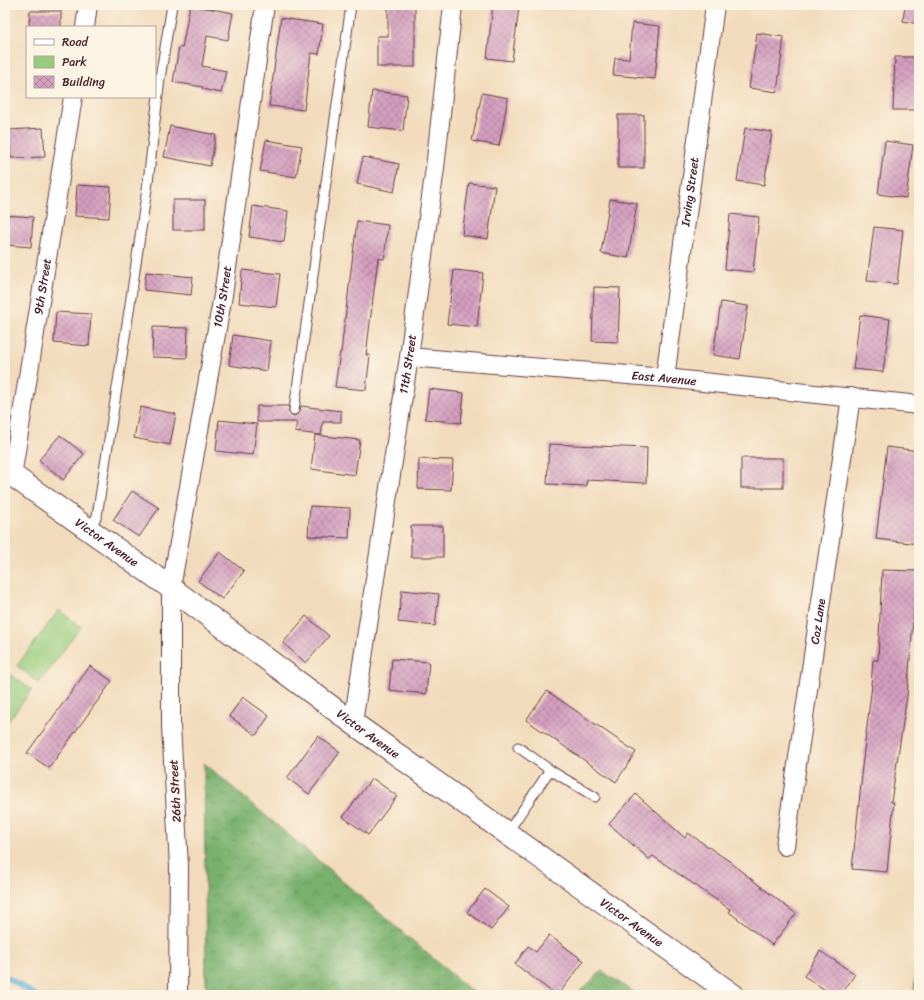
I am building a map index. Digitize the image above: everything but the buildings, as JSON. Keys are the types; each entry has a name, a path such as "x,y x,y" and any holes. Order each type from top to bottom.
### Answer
{"street":[{"path":"85,26 88,5"},
{"name":"10th Street","path":"172,588 223,295 265,5"},
{"name":"11th Street","path":"353,723 409,357 435,168 453,5"},
{"name":"Irving Street","path":"665,378 715,5"},
{"name":"9th Street","path":"9,473 73,98"},
{"name":"East Avenue","path":"409,357 665,378 919,405"},
{"name":"Caz Lane","path":"785,846 851,397"},
{"name":"Victor Avenue","path":"9,473 172,588 353,723 733,995"},
{"name":"26th Street","path":"172,588 171,726 179,866 178,995"}],"lane":[{"path":"89,530 97,516 148,182 160,78 172,5"},
{"path":"294,410 351,5"},
{"path":"518,747 550,770 595,797"},
{"path":"507,833 550,770"}],"green space":[{"path":"59,610 81,627 39,683 17,666"},
{"path":"9,674 32,690 6,724 5,680"},
{"path":"204,763 476,995 206,995"},
{"path":"919,888 919,995 914,995"},
{"path":"602,971 637,995 576,995"}],"waterway":[{"path":"5,976 35,995"}]}
